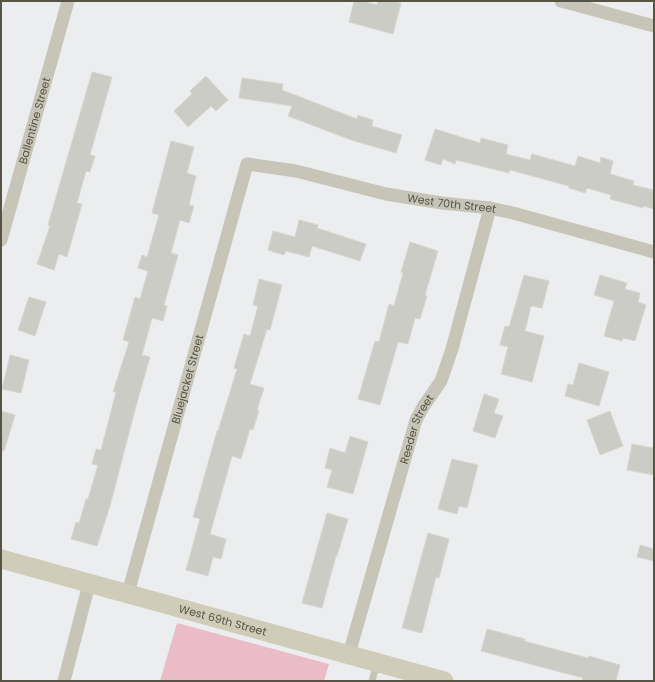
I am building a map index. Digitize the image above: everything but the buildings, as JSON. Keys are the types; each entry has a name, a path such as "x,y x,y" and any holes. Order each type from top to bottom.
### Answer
{"street":[{"name":"Ballentine Street","path":"1,240 68,1"},
{"path":"561,1 654,26"},
{"name":"West 70th Street","path":"247,164 296,171 386,194 490,208 521,215 654,252"},
{"name":"Bluejacket Street","path":"128,593 247,164"},
{"name":"Reeder Street","path":"349,654 416,420 441,381 452,349 490,208"},
{"name":"West 69th Street","path":"1,559 349,654 377,662 417,677 444,681"},
{"path":"64,681 89,584"}],"lane":[{"path":"372,681 377,662"}],"shaded area":[{"path":"177,623 329,664 324,681 160,681"}]}
